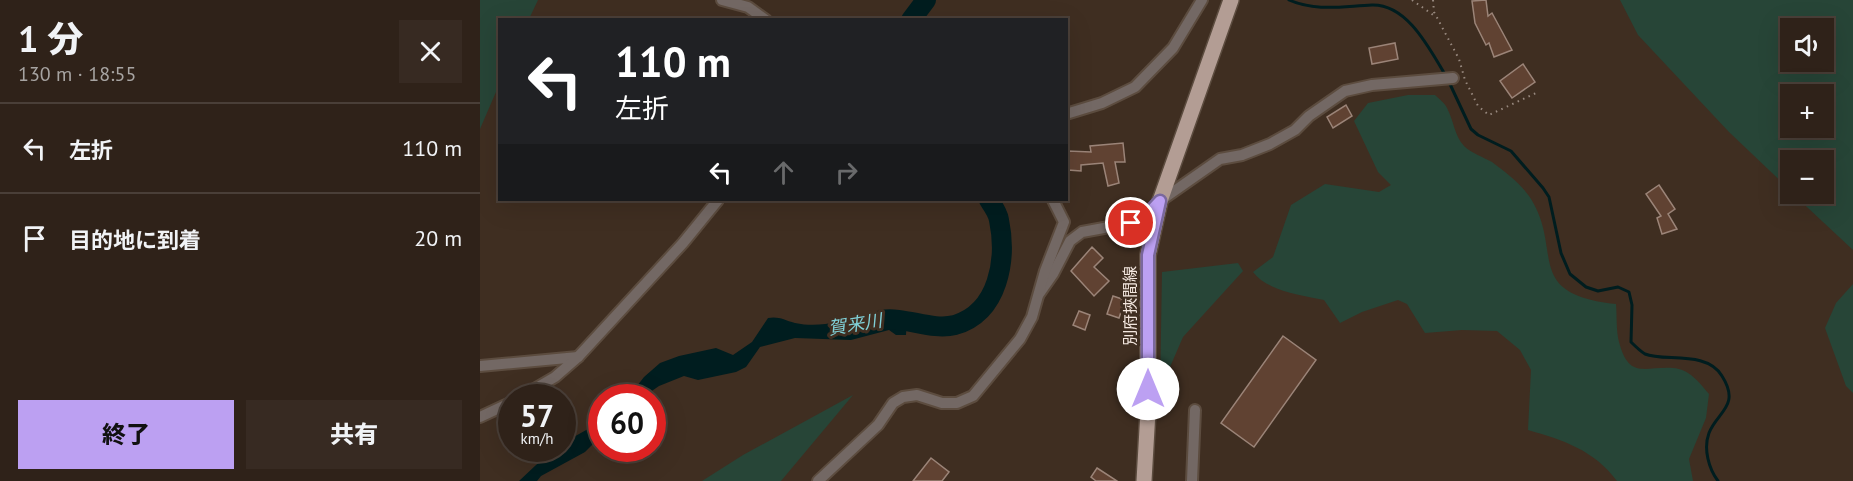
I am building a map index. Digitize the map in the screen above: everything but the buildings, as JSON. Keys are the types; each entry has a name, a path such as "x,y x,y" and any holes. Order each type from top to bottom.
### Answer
{"main road":[{"name":"別府挾間線","path":"1144,481 1148,411 1148,255 1160,201 1231,0"}],"street":[{"path":"722,0 748,7 763,18"},
{"path":"1068,113 1102,104 1135,87 1173,48 1202,0"},
{"path":"1040,294 1070,241 1082,232 1131,223 1144,218 1160,201 1220,159 1270,144 1294,130 1309,116 1345,92 1372,84 1454,78"},
{"path":"543,384 578,357 683,243 717,201"},
{"path":"819,481 878,425 892,403 903,397 917,395 942,404 957,403 973,396 1020,339 1032,317 1045,271 1064,222 1054,201"},
{"path":"480,366 578,357"},
{"path":"480,417 498,409"},
{"path":"1192,481 1195,410"}],"path":[{"path":"1412,0 1438,19"},
{"path":"1433,0 1434,12 1459,59 1465,80 1478,106 1489,115 1536,93"}],"green space":[{"path":"480,0 538,0 529,18 498,18 498,87 480,129"},
{"path":"1620,0 1853,0 1853,250 1804,204 1834,204 1834,150 1780,150 1780,181 1729,132 1638,35"},
{"path":"1408,95 1435,95 1446,106 1464,146 1492,162 1525,191 1539,215 1550,266 1556,279 1567,290 1586,299 1616,304 1618,337 1628,362 1633,366 1646,369 1679,369 1693,377 1709,394 1706,418 1689,459 1693,481 1617,481 1608,470 1588,454 1565,442 1528,430 1531,370 1520,350 1497,331 1462,330 1425,333 1407,304 1398,300 1362,312 1340,323 1324,300 1276,288 1267,284 1253,272 1273,257 1291,205 1325,184 1379,192 1391,185 1378,172 1354,121 1368,103"},
{"path":"1238,263 1243,271 1183,337 1160,390 1162,272"},
{"path":"1853,284 1853,393 1846,386 1825,328 1836,303"},
{"path":"853,395 781,481 702,481 743,455"}],"water":[{"path":"862,314 907,316 906,335 896,335 889,330 851,340 795,338 760,347 746,367 736,372 698,380 684,376 664,384 639,384 660,363 679,356 716,348 733,355 752,342 768,318 812,325 837,322"},
{"path":"588,429 588,449 576,457 576,436"},
{"path":"539,462 567,462 541,476 537,481 519,481"}],"waterway":[{"name":"賀来川","path":"912,18 926,0"},
{"path":"1289,0 1320,7 1372,5 1396,12 1416,30 1446,76"},
{"path":"1449,82 1471,129 1478,135 1511,151 1549,197 1561,253 1570,274 1586,287 1598,291 1618,287 1629,292 1632,305 1631,342 1645,354 1685,358 1706,363 1722,376 1727,386 1728,402 1707,439 1710,465 1718,481"},
{"name":"賀来川","path":"881,320 890,319 946,326 955,325 970,318 982,309 996,282 1002,251 998,217 990,201"}],"route":[{"path":"1131,223 1144,218 1160,201 1148,255 1148,389"}]}
